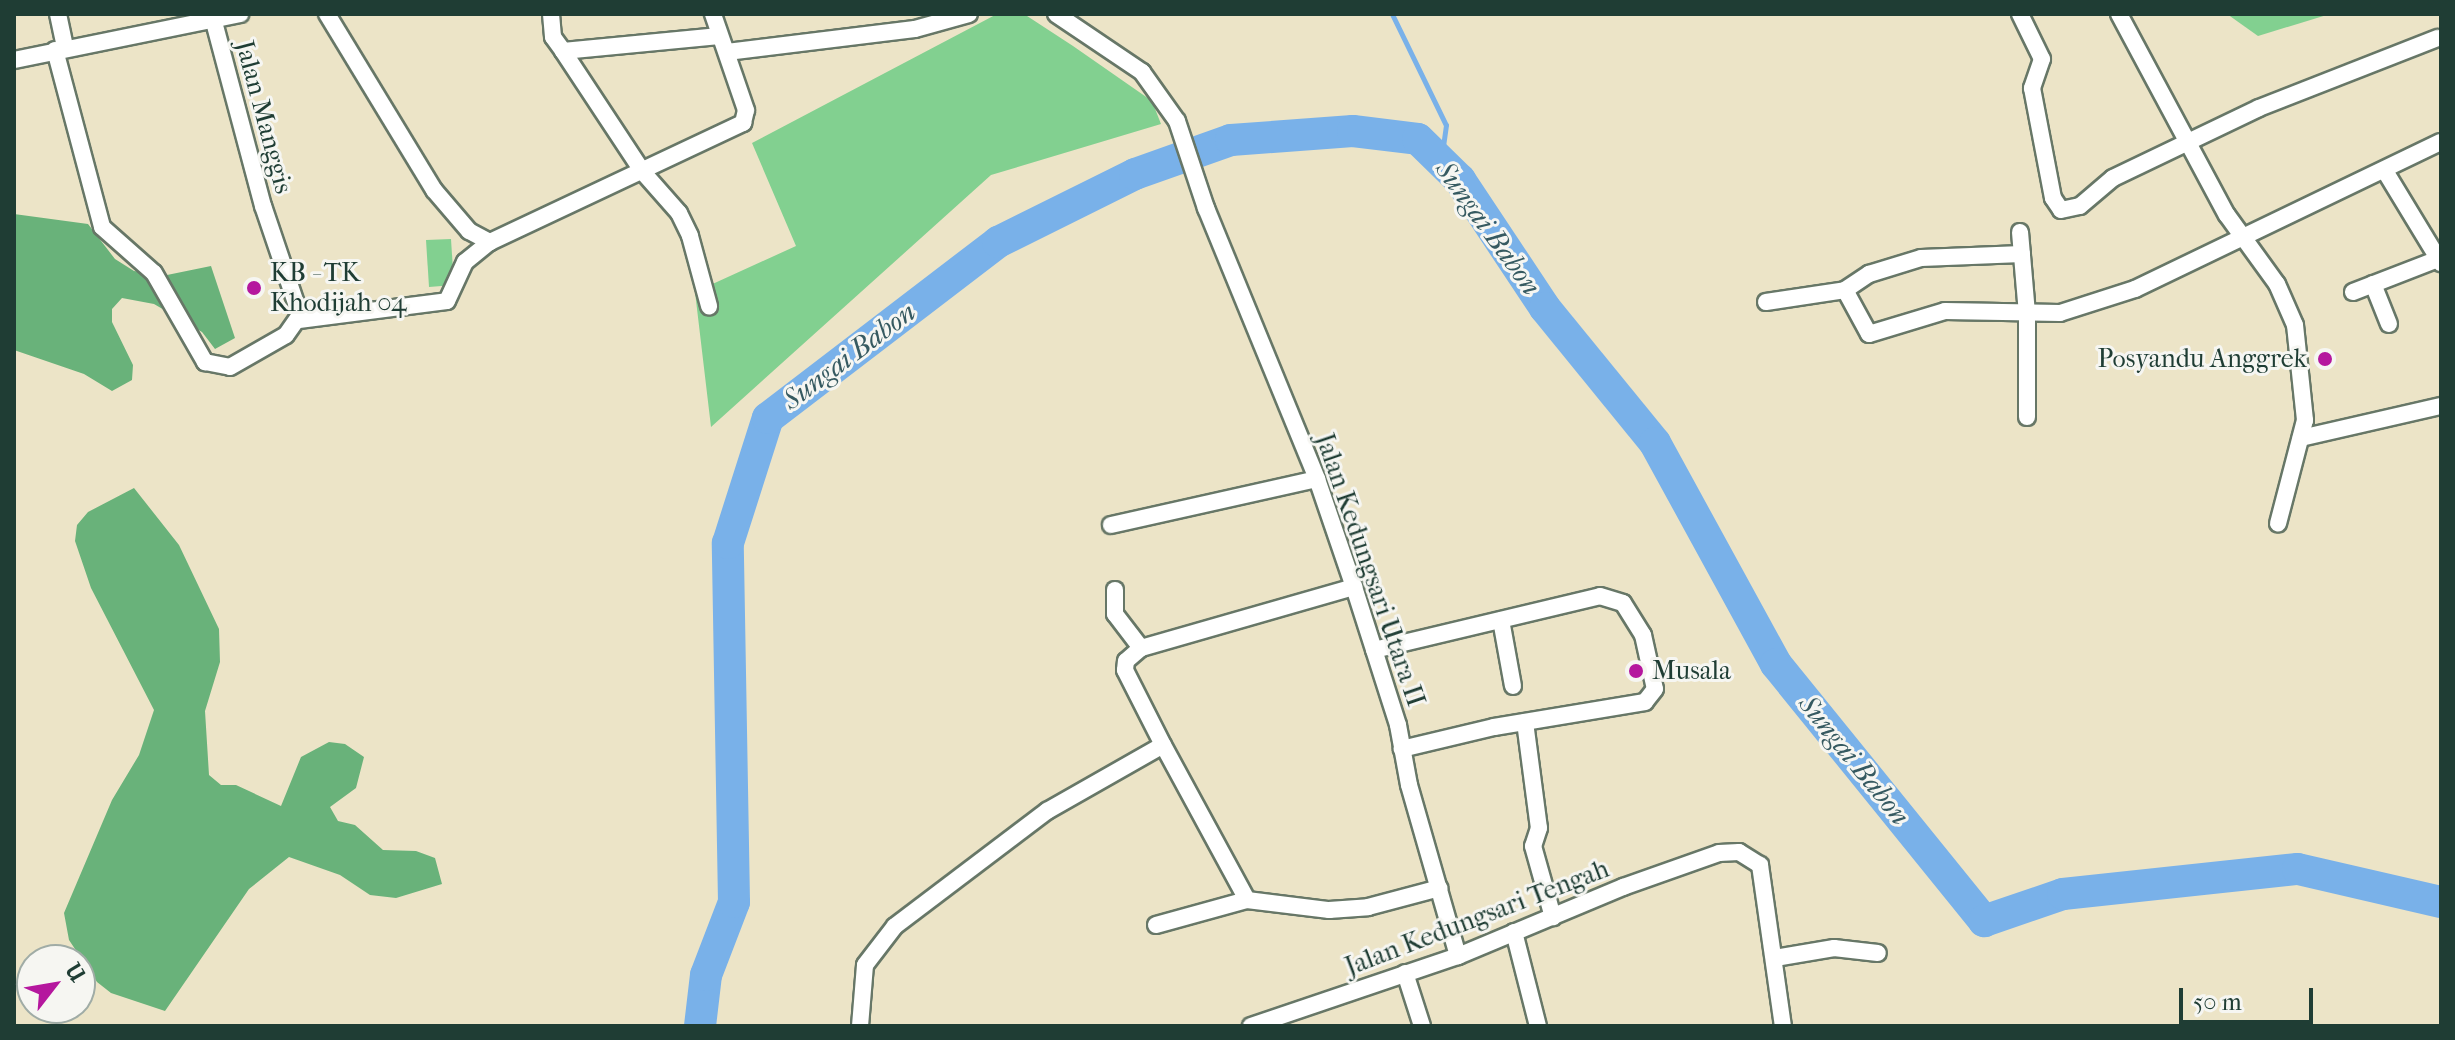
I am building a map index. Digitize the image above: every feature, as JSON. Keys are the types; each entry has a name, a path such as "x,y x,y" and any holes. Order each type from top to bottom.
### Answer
{"street":[{"path":"58,14 60,49 102,227 154,273 205,362 216,367 244,362 286,335 299,320 447,301 465,262 490,242 743,123 746,110 713,14"},
{"path":"14,60 240,14"},
{"path":"327,14 434,190 469,231 490,242"},
{"path":"551,14 554,41 690,236 709,306"},
{"path":"727,52 915,29 969,14"},
{"name":"Jalan Kedungsari Utara II","path":"1056,14 1142,72 1177,121 1206,208 1317,479 1354,587 1458,956"},
{"path":"2020,14 2042,59 2032,88 2053,198 2061,210 2080,206 2113,178 2259,108 2438,38"},
{"path":"2119,14 2241,238 2277,284 2295,325 2304,392 2301,438 2278,524"},
{"name":"Jalan Manggis","path":"213,18 263,206 274,228 299,320"},
{"path":"563,51 719,36"},
{"path":"1845,290 1869,334 1945,311 2060,313 2108,300 2441,142"},
{"path":"2353,292 2440,261 2385,171"},
{"path":"2020,232 2027,313 2027,417"},
{"path":"1766,302 1845,290 1869,274 1921,258 2022,254"},
{"path":"2373,284 2389,324"},
{"path":"2301,438 2441,406"},
{"path":"1111,525 1317,479"},
{"path":"1247,900 1125,670 1126,661 1141,648 1354,587"},
{"path":"1115,590 1115,614 1141,648"},
{"path":"1374,650 1600,596 1613,598 1631,613 1649,662 1655,689 1645,702 1525,722 1402,749"},
{"path":"1501,620 1513,686"},
{"path":"1525,722 1539,828 1533,846 1553,917"},
{"path":"860,1026 865,965 895,926 1047,811 1163,745"},
{"name":"Jalan Kedungsari Tengah","path":"1251,1026 1458,956 1719,853 1739,852 1760,865 1775,958"},
{"path":"1156,925 1247,900 1329,910 1368,907 1440,888"},
{"path":"1514,932 1538,1026"},
{"path":"1783,1026 1775,958 1834,948 1878,953"},
{"path":"1405,973 1422,1026"}],"green space":[{"path":"997,14 1024,14 1073,46 1152,101 1161,124 991,175 711,427 695,292 796,246 752,143"},
{"path":"2227,14 2330,14 2258,36"},
{"path":"14,214 88,224 115,259 134,271 167,275 211,266 235,338 215,349 202,332 154,304 122,298 112,309 112,322 133,365 132,380 112,391 84,374 14,350"},
{"path":"451,239 454,285 429,287 426,240"},
{"path":"134,488 179,545 219,629 220,662 205,711 209,775 221,785 236,785 281,806 301,757 329,742 345,744 364,757 356,788 330,807 338,821 355,825 383,850 416,851 435,858 442,884 396,898 370,895 340,875 289,857 249,889 165,1011 111,993 97,982 96,944 72,944 64,913 112,800 139,755 154,710 91,588 75,541 77,525 88,512"}],"waterway":[{"path":"1392,14 1446,125 1441,162"},
{"name":"Sungai Babon","path":"700,1026 706,975 734,902 728,543 768,418 998,242 1135,174 1231,140 1353,131 1418,139 1460,180 1545,308 1655,443 1776,664 1984,921 2063,894 2298,869 2441,902"}],"place":[{"name":"KB - TK Khodijah 04","path":"254,288"},
{"name":"Posyandu Anggrek","path":"2325,359"},
{"name":"Musala","path":"1636,671"}]}
